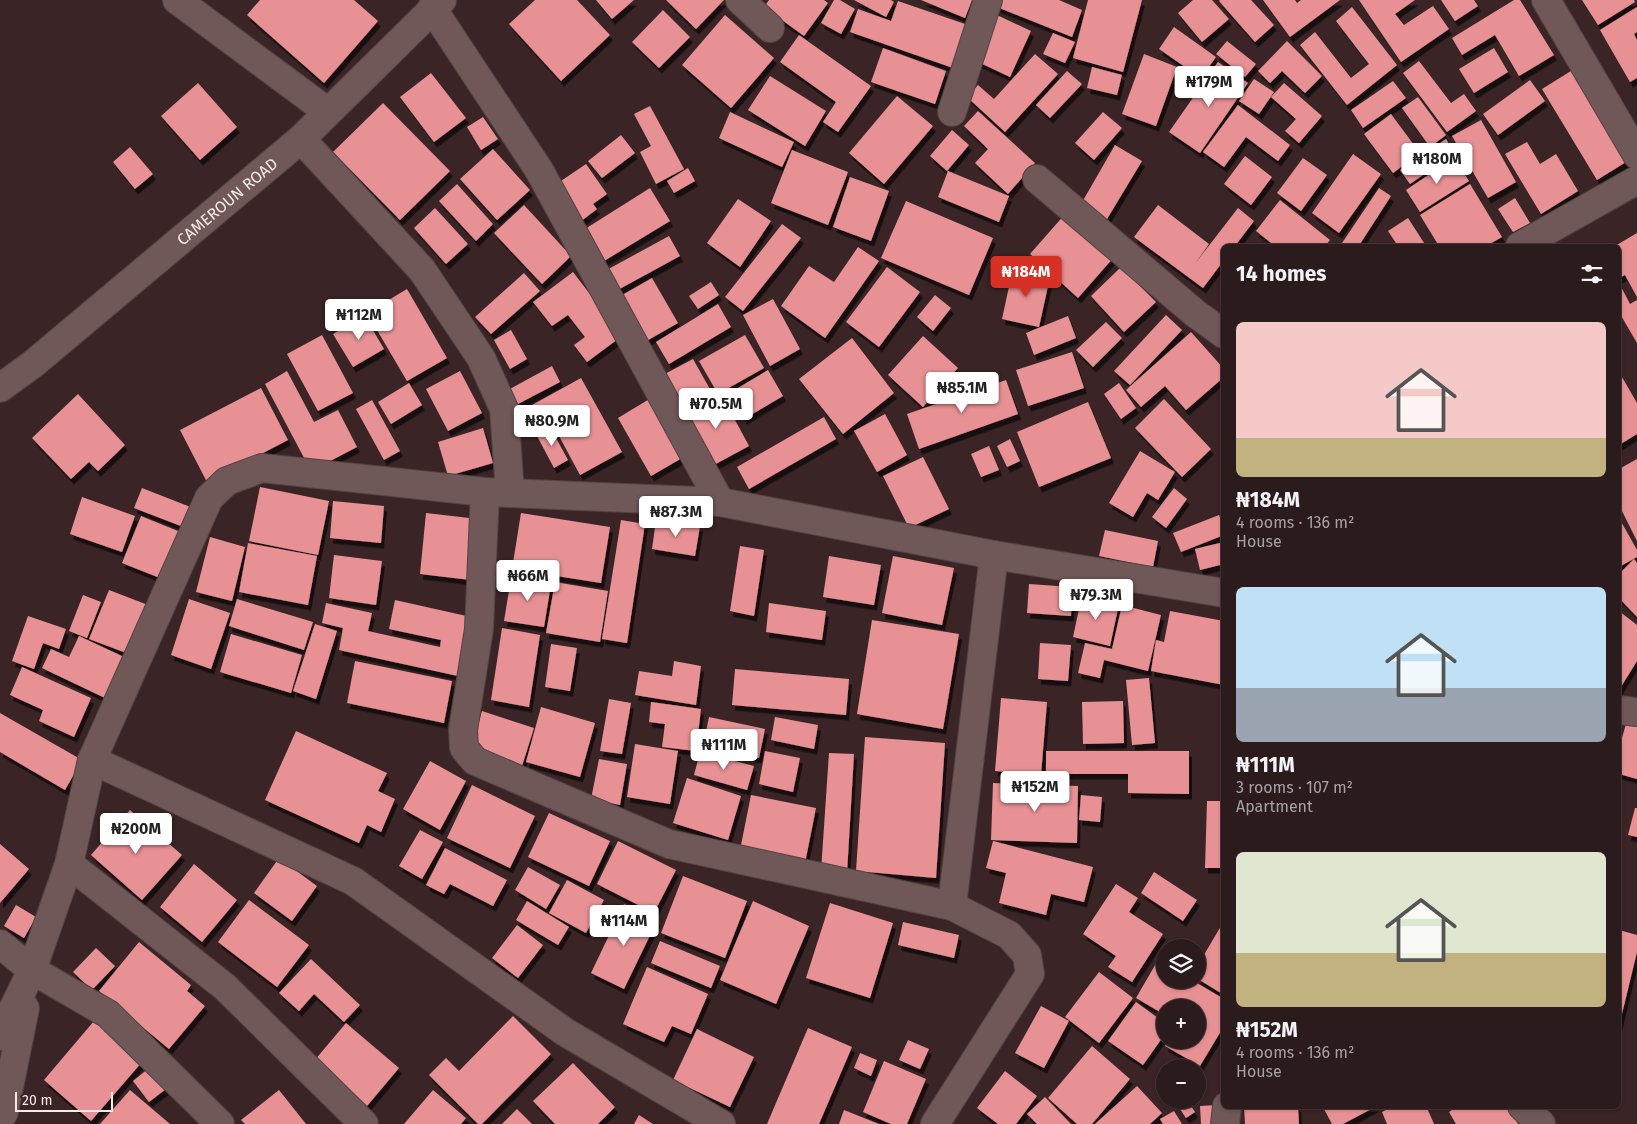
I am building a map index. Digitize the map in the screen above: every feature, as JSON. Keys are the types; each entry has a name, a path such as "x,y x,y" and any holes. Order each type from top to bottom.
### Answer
{"street":[{"path":"177,0 328,112"},
{"path":"740,0 770,28"},
{"path":"952,112 988,0"},
{"path":"1546,0 1637,155"},
{"path":"437,4 539,170 720,502"},
{"name":"CAMEROUN ROAD","path":"0,388 33,364 301,139 437,4"},
{"path":"301,139 422,270 480,358 504,409 498,492 463,730 464,748 475,761 669,844 952,906 1009,935 1027,955 1030,974 936,1124"},
{"path":"1037,178 1196,314 1221,332"},
{"path":"1524,244 1637,180"},
{"path":"0,1036 32,970 69,864 92,760 209,498 227,481 262,468 498,492 720,502 994,555 1221,593"},
{"path":"952,906 994,555"},
{"path":"1621,710 1637,712"},
{"path":"92,760 353,881 565,1032 721,1124"},
{"path":"69,864 225,987 364,1124"},
{"path":"0,944 32,970 108,1014 220,1124"},
{"path":"0,1119 4,1112 32,970"},
{"path":"1226,1124 1227,1109"},
{"path":"1525,1109 1542,1124"}],"building":[{"path":"260,0 354,0 378,21 324,83 247,15"},
{"path":"535,0 577,0 610,35 561,81 509,24"},
{"path":"596,0 634,0 612,19"},
{"path":"666,0 724,0 696,29"},
{"path":"769,0 824,0 828,3 804,36 764,7"},
{"path":"834,0 840,0 855,9 841,34 821,23"},
{"path":"854,0 891,0 894,2 886,17"},
{"path":"921,0 972,0 965,18"},
{"path":"1000,0 1059,0 1082,10 1072,37 997,7"},
{"path":"1088,0 1142,0 1123,72 1073,58"},
{"path":"1193,0 1212,0 1229,19 1202,42 1178,13"},
{"path":"1220,0 1251,0 1274,25 1255,42"},
{"path":"1263,0 1295,0 1297,3 1301,0 1340,0 1290,37"},
{"path":"1359,0 1415,0 1395,14 1404,25 1433,6 1449,29 1401,62"},
{"path":"1441,0 1474,0 1478,6 1455,21"},
{"path":"1514,0 1520,0 1554,55 1519,76 1495,35 1462,55 1452,38"},
{"path":"1582,0 1634,0 1635,2 1598,25"},
{"path":"898,1 968,25 953,68 850,32 858,9 891,21"},
{"path":"1352,7 1397,65 1347,105 1300,45 1315,32 1351,78 1369,64 1336,21"},
{"path":"1637,7 1637,32 1634,34 1637,40 1637,78 1630,82 1600,30"},
{"path":"663,10 690,37 659,68 632,42"},
{"path":"725,15 774,58 731,108 682,65"},
{"path":"997,15 1031,31 1010,77 976,61"},
{"path":"1174,27 1216,57 1201,78 1159,49"},
{"path":"1053,33 1075,42 1065,63 1043,54"},
{"path":"799,35 871,86 838,132 823,122 836,102 780,62"},
{"path":"1227,41 1256,64 1245,77 1216,54"},
{"path":"1287,41 1322,76 1305,93 1282,71 1270,83 1258,71"},
{"path":"883,48 946,71 935,104 871,82"},
{"path":"1494,48 1508,72 1474,93 1459,69"},
{"path":"1035,54 1058,74 1005,132 967,97 978,85 994,99"},
{"path":"1144,54 1177,67 1156,126 1122,114"},
{"path":"1419,61 1451,103 1464,94 1476,111 1447,132 1403,73"},
{"path":"1218,62 1248,83 1200,153 1169,132"},
{"path":"1092,67 1122,75 1117,95 1087,88"},
{"path":"1067,71 1082,84 1050,118 1036,105"},
{"path":"1571,71 1626,162 1597,180 1542,89"},
{"path":"431,73 466,118 434,142 400,97"},
{"path":"770,76 826,111 805,146 748,110"},
{"path":"1254,79 1274,92 1259,114 1239,101"},
{"path":"1530,80 1545,101 1498,135 1483,114"},
{"path":"1393,81 1406,98 1363,128 1351,110"},
{"path":"198,83 237,127 200,160 161,116"},
{"path":"1284,83 1322,116 1299,143 1285,131 1296,119 1271,97"},
{"path":"897,96 933,126 884,184 849,153"},
{"path":"1418,97 1446,135 1430,147 1402,108"},
{"path":"383,103 450,171 400,220 333,152"},
{"path":"1238,105 1290,145 1278,161 1246,137 1224,167 1203,152"},
{"path":"650,106 684,169 656,184 640,152 651,146 634,114"},
{"path":"978,111 1035,163 1008,194 975,163 988,149 964,126"},
{"path":"730,112 794,142 782,167 719,138"},
{"path":"1103,112 1122,128 1094,160 1075,143"},
{"path":"1391,114 1420,153 1393,173 1364,134"},
{"path":"483,117 498,139 481,150 467,127"},
{"path":"1481,120 1516,182 1488,198 1452,136"},
{"path":"952,130 969,145 947,171 930,156"},
{"path":"621,135 635,153 602,178 588,161"},
{"path":"1446,139 1455,153 1410,184 1400,170"},
{"path":"1527,142 1540,164 1556,154 1578,191 1541,214 1505,154"},
{"path":"1115,145 1142,161 1107,219 1081,204"},
{"path":"130,147 153,174 135,189 113,162"},
{"path":"493,149 530,190 497,220 460,179"},
{"path":"792,150 848,172 828,225 771,203"},
{"path":"1353,154 1381,174 1339,233 1312,213"},
{"path":"1245,156 1272,177 1251,205 1224,184"},
{"path":"1303,158 1327,175 1301,211 1277,193"},
{"path":"1454,158 1469,181 1420,212 1406,190"},
{"path":"586,164 607,194 593,204 597,209 580,222 555,185"},
{"path":"688,168 695,181 674,193 667,181"},
{"path":"948,171 1009,196 999,222 938,197"},
{"path":"850,177 889,191 871,241 833,227"},
{"path":"457,184 493,224 476,241 439,201"},
{"path":"1470,184 1502,237 1490,244 1438,244 1420,215"},
{"path":"650,188 670,221 604,261 585,229"},
{"path":"1379,188 1391,196 1360,244 1341,244"},
{"path":"1515,198 1530,223 1513,232 1498,209"},
{"path":"738,199 771,221 740,267 707,243"},
{"path":"1280,200 1330,240 1327,244 1272,244 1256,231"},
{"path":"906,201 993,238 969,295 881,258"},
{"path":"524,205 571,256 542,284 494,233"},
{"path":"1158,205 1209,244 1194,265 1238,208 1254,221 1237,244 1221,244 1221,264 1203,288 1134,237"},
{"path":"435,208 468,244 446,264 414,228"},
{"path":"1066,213 1114,257 1078,298 1030,254"},
{"path":"1408,218 1425,244 1397,244 1388,231"},
{"path":"782,224 801,238 743,311 725,297"},
{"path":"1637,233 1637,297 1625,275 1621,277 1621,244 1618,244"},
{"path":"669,236 680,256 614,292 603,272"},
{"path":"858,247 879,261 825,338 781,306 809,266 834,282"},
{"path":"887,267 920,292 879,347 846,322"},
{"path":"1121,267 1156,302 1124,332 1091,296"},
{"path":"1013,268 1050,277 1039,327 1002,319"},
{"path":"573,272 622,336 587,362 574,345 585,337 568,315 552,326 533,302"},
{"path":"524,273 540,291 491,334 475,317"},
{"path":"652,278 678,323 643,343 617,298"},
{"path":"711,282 719,295 698,309 689,296"},
{"path":"1621,287 1630,304 1637,300 1637,343 1621,315"},
{"path":"407,289 447,358 407,381 367,313"},
{"path":"935,295 951,308 933,331 917,317"},
{"path":"773,299 800,349 770,366 743,315"},
{"path":"718,304 731,327 669,364 656,342"},
{"path":"364,315 384,349 353,367 333,334"},
{"path":"1166,315 1182,330 1130,385 1114,371"},
{"path":"1068,316 1076,338 1034,355 1026,333"},
{"path":"1106,322 1122,338 1093,367 1076,350"},
{"path":"511,330 527,359 510,369 494,340"},
{"path":"1191,332 1221,366 1221,380 1186,410 1165,386 1141,407 1126,390"},
{"path":"322,335 353,393 318,411 287,354"},
{"path":"745,335 764,368 718,394 699,361"},
{"path":"923,336 958,368 923,407 888,375"},
{"path":"852,338 894,393 843,434 799,379"},
{"path":"1072,352 1084,388 1028,406 1016,370"},
{"path":"693,359 711,391 679,408 661,376"},
{"path":"552,366 560,382 516,405 508,390"},
{"path":"768,370 783,396 744,419 728,394"},
{"path":"287,371 314,422 338,410 357,447 311,471 265,384"},
{"path":"460,371 482,413 448,431 426,389"},
{"path":"1621,375 1637,403 1637,434 1621,444"},
{"path":"581,378 622,452 580,475 551,421 543,425 532,405"},
{"path":"1006,380 1018,414 919,449 907,414"},
{"path":"409,383 422,405 391,424 378,402"},
{"path":"1119,383 1136,408 1121,419 1104,394"},
{"path":"261,388 288,440 207,482 180,430"},
{"path":"78,394 125,445 98,471 89,462 71,479 32,438"},
{"path":"721,394 749,446 712,466 684,414"},
{"path":"656,395 689,454 651,476 618,418"},
{"path":"1164,399 1211,449 1182,477 1135,428"},
{"path":"372,400 400,451 384,460 356,409"},
{"path":"1088,402 1111,458 1039,487 1017,432"},
{"path":"885,414 907,455 877,472 854,431"},
{"path":"824,417 836,439 749,489 737,467"},
{"path":"550,427 568,460 554,468 536,434"},
{"path":"483,428 493,463 448,476 438,442"},
{"path":"1010,439 1020,461 1007,467 997,446"},
{"path":"989,446 999,470 981,477 971,454"},
{"path":"1140,451 1175,472 1158,500 1147,493 1133,517 1109,503"},
{"path":"923,457 949,509 909,528 883,476"},
{"path":"1637,459 1637,541 1621,509 1621,468"},
{"path":"260,487 329,501 318,555 249,541"},
{"path":"142,488 193,508 186,528 134,508"},
{"path":"1174,488 1187,499 1166,528 1152,517"},
{"path":"82,497 135,516 122,552 70,534"},
{"path":"333,501 384,506 381,543 330,538"},
{"path":"426,513 478,519 471,580 420,574"},
{"path":"521,513 610,527 601,583 512,569"},
{"path":"1219,515 1221,520 1221,536 1181,552 1173,533"},
{"path":"141,516 183,533 165,580 122,563"},
{"path":"621,520 645,524 627,643 602,639"},
{"path":"656,520 700,526 695,556 652,549"},
{"path":"1621,522 1637,550 1637,557 1621,566"},
{"path":"1105,530 1158,541 1153,567 1099,556"},
{"path":"210,537 245,547 232,601 196,592"},
{"path":"248,543 317,556 308,605 239,592"},
{"path":"1221,543 1221,565 1200,570 1195,549"},
{"path":"740,546 764,550 754,616 730,611"},
{"path":"334,555 382,561 376,605 329,598"},
{"path":"829,556 881,565 874,605 823,597"},
{"path":"893,556 954,568 942,625 882,613"},
{"path":"1634,559 1637,563 1637,617 1621,600 1621,572"},
{"path":"511,578 551,584 544,627 504,621"},
{"path":"555,582 608,591 600,642 546,633"},
{"path":"1029,584 1072,587 1071,616 1027,613"},
{"path":"109,590 148,605 129,654 89,639"},
{"path":"83,595 101,602 87,638 69,631"},
{"path":"1082,595 1119,604 1110,646 1073,637"},
{"path":"189,599 230,613 211,669 171,655"},
{"path":"237,599 313,622 304,650 229,626"},
{"path":"395,600 471,617 458,676 339,650 343,628 322,623 326,603 372,613 368,631 440,647 441,640 389,629"},
{"path":"769,603 826,611 822,640 766,632"},
{"path":"1122,605 1161,615 1148,671 1104,660 1100,678 1078,673 1085,643 1112,649"},
{"path":"1170,611 1221,620 1221,684 1151,671 1156,640 1164,642"},
{"path":"1621,613 1637,625 1637,661 1621,687"},
{"path":"28,616 66,629 59,649 43,643 34,669 12,661"},
{"path":"872,620 959,634 943,729 857,714"},
{"path":"315,624 337,631 316,699 293,691"},
{"path":"502,628 540,635 529,707 491,700"},
{"path":"231,634 302,655 291,693 220,672"},
{"path":"79,636 124,657 105,698 42,668 51,649 69,657"},
{"path":"1040,643 1071,645 1068,681 1038,679"},
{"path":"551,644 577,648 570,691 545,687"},
{"path":"355,661 452,681 444,723 347,703"},
{"path":"674,661 701,666 696,705 635,695 639,671 672,676"},
{"path":"22,667 91,698 74,737 39,721 43,710 10,695"},
{"path":"735,669 849,679 846,715 732,705"},
{"path":"1149,678 1155,743 1132,745 1126,680"},
{"path":"1001,698 1047,702 1041,775 995,771"},
{"path":"609,699 631,703 622,754 600,751"},
{"path":"1123,701 1124,743 1083,744 1082,702"},
{"path":"651,702 701,709 696,751 662,747 665,724 649,722"},
{"path":"541,707 595,723 580,777 526,762"},
{"path":"482,711 534,728 522,766 471,750"},
{"path":"0,713 82,760 65,790 0,752"},
{"path":"709,717 765,729 759,758 703,746"},
{"path":"775,717 818,725 814,749 771,740"},
{"path":"1626,724 1637,727 1637,779 1621,775 1621,741"},
{"path":"296,731 387,773 378,791 395,799 381,832 367,825 359,843 265,800"},
{"path":"865,737 945,743 936,878 856,871"},
{"path":"635,744 678,751 670,804 627,797"},
{"path":"765,751 800,758 793,792 759,784"},
{"path":"1046,751 1189,751 1189,794 1128,793 1128,774 1046,774"},
{"path":"700,752 754,766 747,790 694,775"},
{"path":"829,753 854,754 847,873 821,871"},
{"path":"599,759 627,764 620,805 591,799"},
{"path":"430,761 466,781 440,830 403,809"},
{"path":"687,778 741,796 728,840 673,823"},
{"path":"993,783 1078,786 1077,843 991,840"},
{"path":"472,785 535,816 510,868 447,838"},
{"path":"751,795 816,808 805,863 740,850"},
{"path":"1081,795 1102,797 1100,822 1079,820"},
{"path":"1207,801 1221,801 1221,868 1205,868"},
{"path":"1635,808 1637,808 1637,837 1628,835"},
{"path":"130,810 182,855 142,900 91,855"},
{"path":"549,813 610,841 589,886 528,857"},
{"path":"420,830 443,842 422,879 399,866"},
{"path":"618,841 676,870 654,913 597,884"},
{"path":"993,841 1093,867 1084,902 1051,894 1046,915 999,903 1006,873 986,868"},
{"path":"0,844 29,869 0,903"},
{"path":"445,848 507,880 493,906 450,884 444,894 426,885"},
{"path":"279,858 317,886 292,921 254,893"},
{"path":"194,864 237,900 202,942 160,907"},
{"path":"528,867 560,885 546,909 515,890"},
{"path":"1154,872 1197,900 1183,921 1141,893"},
{"path":"683,876 747,901 725,958 661,933"},
{"path":"567,880 604,900 586,933 549,913"},
{"path":"1116,884 1138,898 1129,912 1163,934 1160,939 1156,939 1156,945 1132,982 1108,967 1116,956 1083,934"},
{"path":"249,900 309,945 277,987 218,942"},
{"path":"527,901 569,927 558,945 516,920"},
{"path":"753,901 809,926 776,1004 720,980"},
{"path":"830,903 893,923 870,998 806,978"},
{"path":"624,904 657,921 624,989 591,973"},
{"path":"16,905 36,917 24,938 4,926"},
{"path":"903,922 959,935 954,958 898,945"},
{"path":"517,925 543,945 518,978 492,958"},
{"path":"1221,926 1221,993 1206,984 1206,951"},
{"path":"1621,931 1637,935 1637,952 1621,1018"},
{"path":"660,941 720,966 711,988 651,963"},
{"path":"139,942 191,985 187,991 205,1006 169,1049 99,991"},
{"path":"96,948 115,966 92,990 73,972"},
{"path":"311,959 360,1005 344,1022 314,994 299,1011 279,993"},
{"path":"1156,963 1156,989 1206,988 1221,997 1221,1031 1204,1059 1188,1059 1170,1049 1206,1049 1206,999 1156,999 1156,1010 1136,998"},
{"path":"647,967 708,994 691,1034 672,1026 664,1042 623,1024"},
{"path":"1099,972 1133,998 1099,1043 1065,1017"},
{"path":"1136,1002 1156,1016 1156,1047 1143,1065 1108,1041"},
{"path":"1041,1006 1069,1021 1044,1068 1015,1053"},
{"path":"513,1016 551,1054 482,1124 478,1124 429,1075 446,1058 459,1071"},
{"path":"94,1021 142,1062 91,1121 44,1080"},
{"path":"346,1023 399,1068 367,1106 314,1061"},
{"path":"808,1028 852,1047 819,1124 767,1124"},
{"path":"697,1029 754,1057 730,1107 673,1080"},
{"path":"908,1040 929,1049 920,1069 899,1060"},
{"path":"1092,1046 1130,1079 1092,1124 1077,1124 1048,1098"},
{"path":"860,1053 877,1060 871,1076 854,1068"},
{"path":"884,1061 926,1079 907,1124 891,1124 863,1112"},
{"path":"573,1063 615,1107 598,1124 555,1124 533,1101"},
{"path":"149,1068 166,1089 149,1102 133,1081"},
{"path":"1005,1071 1037,1096 1016,1124 998,1124 977,1108"},
{"path":"1137,1086 1156,1107 1156,1109 1162,1113 1150,1124 1095,1124"},
{"path":"130,1090 170,1124 100,1124"},
{"path":"279,1090 306,1124 245,1124 241,1120"},
{"path":"433,1090 466,1118 461,1124 404,1124"},
{"path":"1045,1097 1071,1124 1037,1124 1027,1114"},
{"path":"1218,1105 1219,1124 1201,1124 1200,1109 1206,1109 1206,1106"},
{"path":"517,1109 532,1124 502,1124"},
{"path":"1180,1109 1193,1109 1195,1112 1186,1118"},
{"path":"1244,1109 1298,1109 1299,1124 1245,1124"},
{"path":"1324,1109 1371,1109 1343,1124 1332,1124"},
{"path":"1388,1109 1427,1109 1434,1124 1387,1124 1382,1112"},
{"path":"1454,1109 1510,1109 1518,1124 1456,1124 1449,1112"},
{"path":"844,1110 879,1124 839,1124"},
{"path":"1174,1111 1182,1124 1163,1124 1160,1119"},
{"path":"639,1115 653,1124 634,1124"}]}
